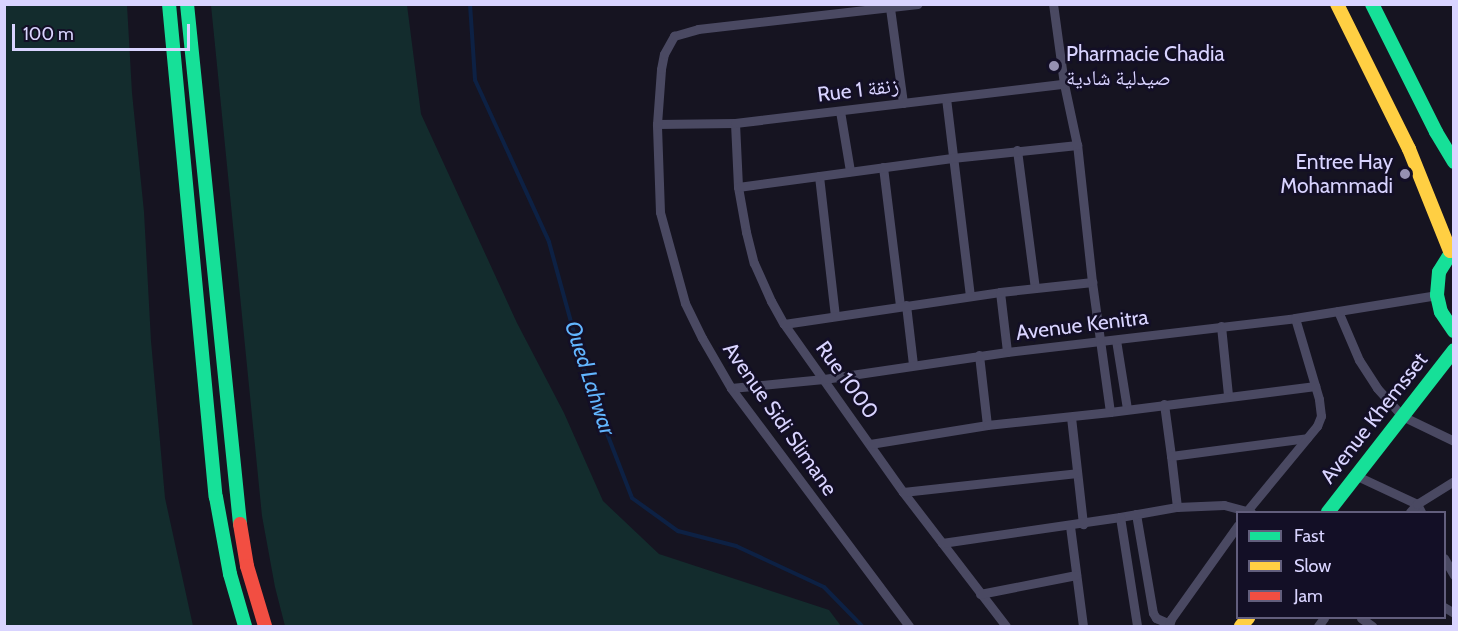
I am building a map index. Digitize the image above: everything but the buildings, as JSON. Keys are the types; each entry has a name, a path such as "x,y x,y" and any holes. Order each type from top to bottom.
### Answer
{"street":[{"path":"168,4 216,498 230,574 245,627"},
{"path":"187,4 235,493 247,566 265,627"},
{"path":"903,103 890,8 918,4"},
{"path":"1053,4 1064,84 1077,145 1092,282 1110,412"},
{"path":"1337,4 1409,149 1452,250 1439,272 1437,295 1441,312 1454,331"},
{"path":"1372,4 1436,132 1454,162"},
{"name":"Avenue Sidi Slimane","path":"890,8 699,29 674,36 664,54 661,69 657,124 660,212 685,303 731,388 909,627"},
{"name":"Rue 1 زنقة","path":"657,124 735,123 1064,84"},
{"path":"946,98 970,296"},
{"path":"840,111 850,171"},
{"name":"Rue 1000","path":"735,123 738,187 754,263 784,324 903,492 1006,627"},
{"path":"738,187 952,158 1077,145"},
{"path":"1017,150 1035,288"},
{"path":"883,167 914,365"},
{"path":"819,176 835,316"},
{"path":"784,324 1000,291 1092,282"},
{"path":"1000,291 1007,352"},
{"name":"Avenue Kenitra","path":"731,388 824,380 1007,352 1295,318 1437,295"},
{"path":"1338,311 1359,360 1377,388 1402,416 1454,441"},
{"path":"1250,511 1307,438 1321,416 1321,407 1295,318"},
{"path":"1221,326 1228,395"},
{"path":"1116,340 1127,409"},
{"name":"Avenue Khemsset","path":"1330,511 1454,350"},
{"path":"979,356 987,425"},
{"path":"870,444 987,425 1071,417 1228,395 1315,386"},
{"path":"1164,404 1177,507"},
{"path":"1071,417 1083,524"},
{"path":"1171,456 1307,438"},
{"path":"903,492 1077,473"},
{"path":"1357,476 1419,508 1454,481"},
{"path":"942,543 1070,526 1177,507 1224,505 1245,511"},
{"path":"1136,514 1153,613 1156,618 1169,625 1236,528"},
{"path":"1120,517 1137,627"},
{"path":"1070,526 1083,627"},
{"path":"1446,561 1454,575"},
{"path":"980,594 1076,575"}],"green space":[{"path":"4,5 127,5 132,93 144,212 151,341 165,498 193,626 5,626"},
{"path":"211,5 407,5 421,114 517,323 564,413 603,501 659,554 829,610 841,626 285,626 275,587 262,516"}],"waterway":[{"name":"Oued Lahwar","path":"470,4 475,80 549,242 589,387 632,498 678,531 736,546 824,587 862,626"}],"traffic: fast":[{"path":"169,4 216,497 230,574 245,626"},
{"path":"187,4 240,524"},
{"path":"1372,4 1436,132 1454,162"},
{"path":"1454,248 1439,272 1437,295 1441,312 1454,331"},
{"path":"1329,511 1454,350"}],"traffic: slow":[{"path":"1337,4 1409,149 1450,251"},
{"path":"1241,626 1247,619"}],"traffic: jam":[{"path":"240,524 247,566 265,626"}],"place":[{"name":"Pharmacie Chadia صيدلية شادية","path":"1054,66"},
{"name":"Entree Hay Mohammadi","path":"1405,174"}]}
